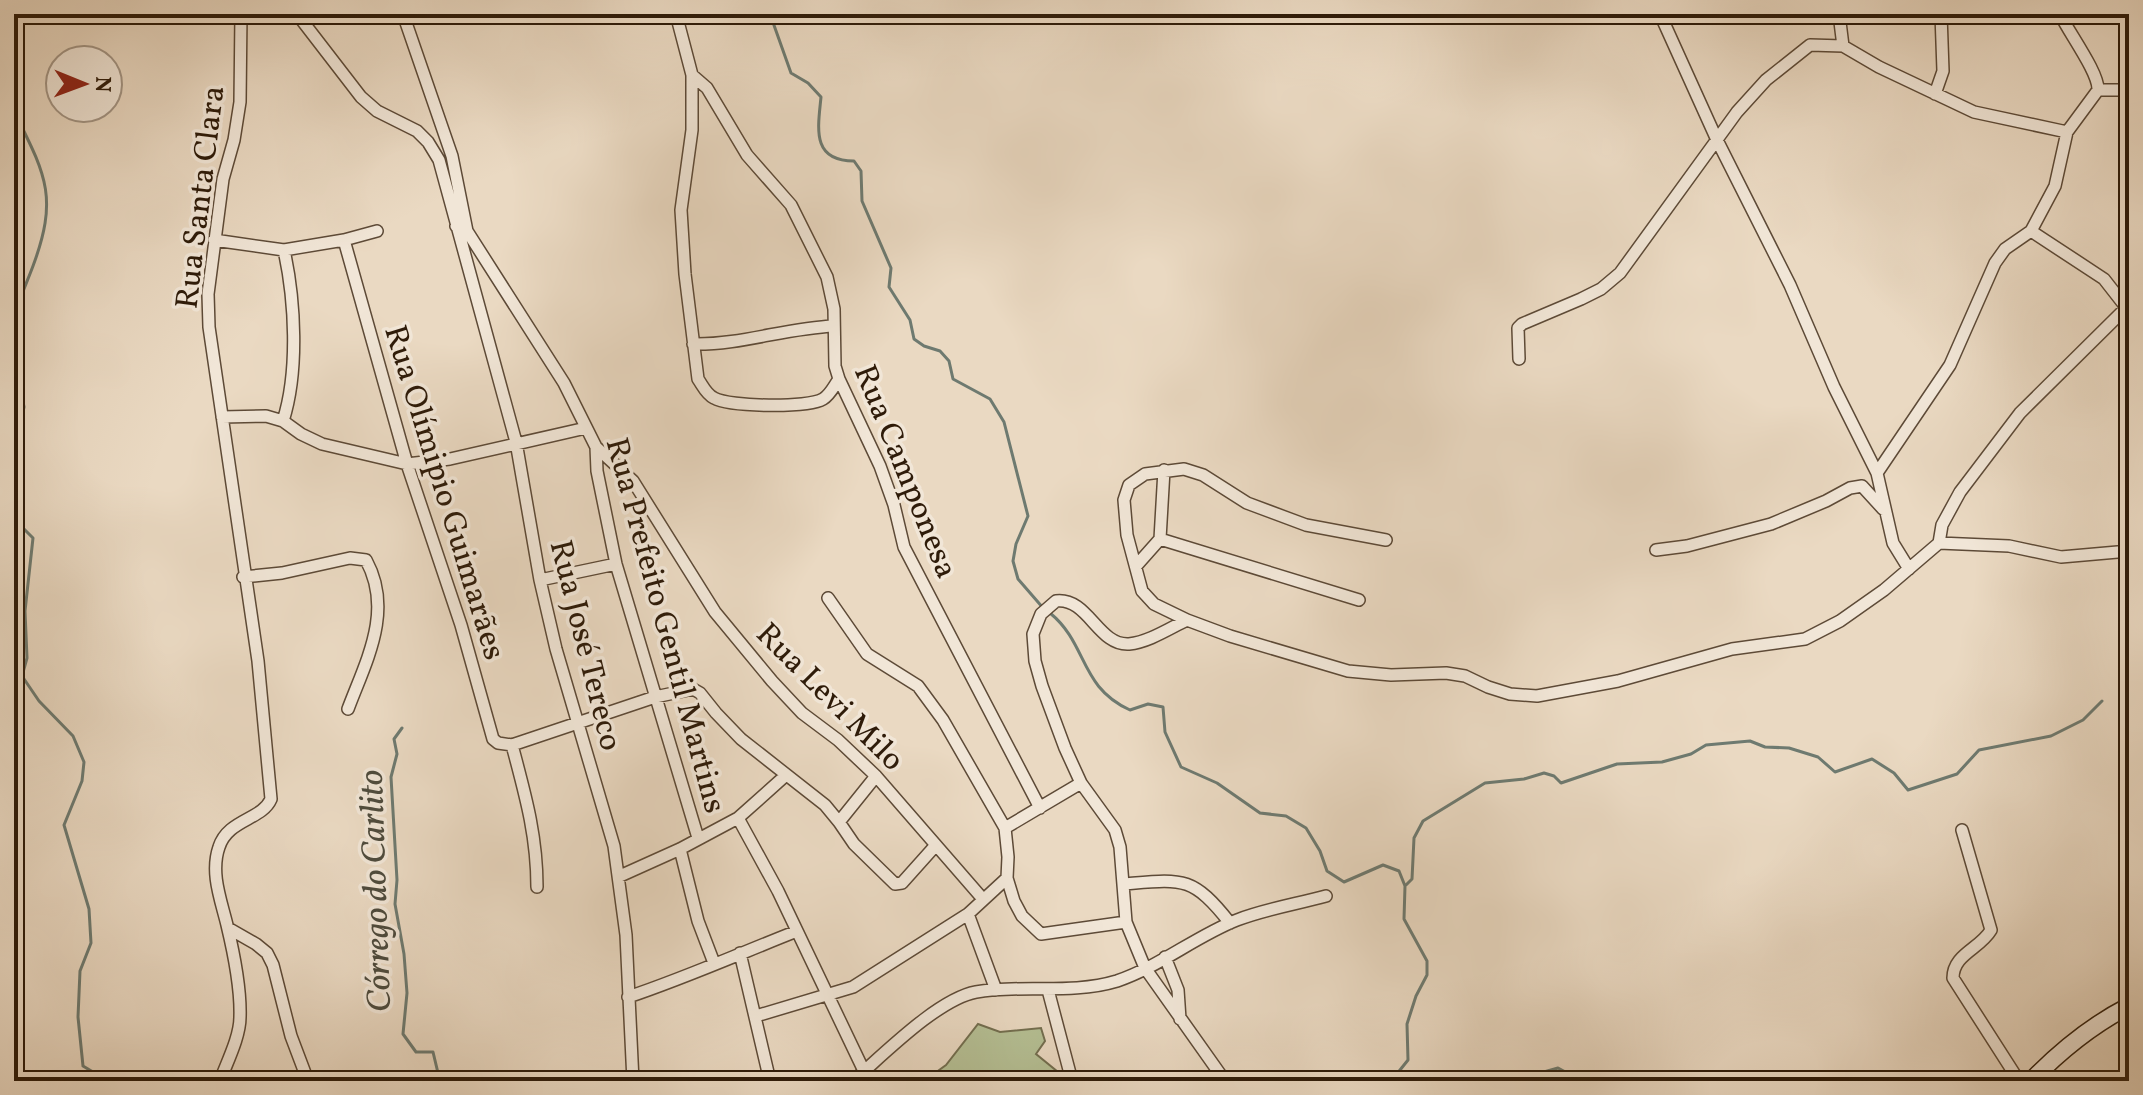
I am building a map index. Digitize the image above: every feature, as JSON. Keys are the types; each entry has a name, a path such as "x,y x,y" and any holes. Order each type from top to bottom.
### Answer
{"main road":[{"path":"2031,1081 2055,1057 2090,1030 2129,1006"}],"street":[{"name":"Rua Santa Clara","path":"220,1081 240,1019 228,928 216,872 219,844 228,830 265,809 271,799 258,661 243,577 209,327 208,294 214,240 223,179 240,102 241,14"},
{"path":"297,14 361,97 377,111 417,131 428,142 439,160 462,229"},
{"path":"403,14 452,156 462,193 462,229"},
{"path":"623,14 637,14"},
{"path":"676,14 692,75 692,130 681,210 698,379 705,390 721,401 761,405 811,404 824,399 839,379"},
{"path":"1660,14 1877,473 1893,543 1909,569"},
{"path":"1839,14 1843,46"},
{"path":"1935,94 1943,71 1941,14"},
{"path":"1877,473 1950,365 1995,263 2005,249 2031,231 2055,186 2067,132 2098,90 2095,73 2060,14"},
{"path":"1519,359 1517,333 1522,324 1601,289 1620,273 1737,112 1766,80 1810,45 1843,46 1974,112 2067,132"},
{"name":"Rua Camponesa","path":"692,75 717,100 747,155 791,205 827,277 832,291 835,366 880,466 904,547 1040,808"},
{"path":"2098,90 2129,90"},
{"name":"Rua Prefeito Gentil Martins","path":"462,229 564,383 596,447 597,471 616,564 698,838"},
{"name":"Rua José Tereco","path":"462,229 516,442 540,580 576,722 601,796 620,876 633,1081"},
{"path":"214,240 284,250 377,231"},
{"path":"1386,540 1306,525 1247,503 1203,475 1184,469 1145,474 1129,485 1124,500 1127,535 1147,599 1187,620 1230,636 1348,671 1391,675 1446,673 1465,676 1510,694 1537,696 1618,681 1732,649 1805,639 1840,621 1939,543 1942,525 1960,492 2020,413 2127,310 2104,279 2031,231"},
{"name":"Rua Olímipio Guimarães","path":"344,240 407,464 461,625 493,739 503,745 512,745"},
{"path":"283,421 291,387 292,306 284,250"},
{"path":"693,344 727,343 780,332 834,326"},
{"path":"222,417 266,416 283,421 322,444 407,464 450,459 586,428"},
{"name":"Rua Levi Milo","path":"596,447 633,481 715,612 772,681 802,713 838,740 876,776 982,898"},
{"path":"1136,566 1160,539 1164,470"},
{"path":"1656,550 1687,546 1771,524 1850,488 1862,486 1886,513"},
{"path":"1160,539 1359,600"},
{"path":"1939,543 2009,546 2061,557 2129,551"},
{"path":"243,577 282,573 350,558 366,560 376,593 378,626 369,660 348,709"},
{"path":"540,580 616,564"},
{"path":"828,598 867,654 906,677 927,696 974,772 1005,828 1007,878 1022,916 1041,934 1126,922"},
{"path":"1187,620 1146,640 1120,643 1078,607 1070,602 1056,601 1041,614 1033,634 1035,661 1065,748 1081,783 1115,830 1120,847 1126,922 1145,968 1225,1081"},
{"path":"537,887 534,825 512,745 686,689 700,693 741,739 825,805 854,844 895,884 902,883 936,845"},
{"path":"620,876 738,818 785,776"},
{"path":"839,822 876,776"},
{"path":"1005,828 1081,783"},
{"path":"738,818 829,995 864,1071"},
{"path":"1962,830 1991,930 1957,961 1953,978 2019,1081"},
{"path":"680,849 698,921 714,963"},
{"path":"756,1016 853,987 968,914 1007,878"},
{"path":"1123,884 1169,880 1184,882 1197,887 1210,898 1230,923"},
{"path":"853,1081 931,1015 956,999 996,990 1048,990 1116,981 1230,923 1326,896"},
{"path":"968,914 996,990"},
{"path":"228,928 267,953 273,965 291,1036 308,1081"},
{"path":"628,997 797,931"},
{"path":"740,953 770,1081"},
{"path":"1165,957 1178,990 1180,1020"},
{"path":"1048,990 1072,1081"}],"green space":[{"path":"978,1024 1000,1032 1041,1028 1045,1041 1036,1054 1058,1072 1057,1081 924,1081 946,1065"}],"waterway":[{"path":"770,14 791,73 808,83 821,97 819,131 824,149 840,160 854,161 861,171 862,201 891,268 889,287 910,320 914,339 940,351 949,361 953,379 990,399 1004,422 1028,516 1016,544 1013,561 1018,579 1044,609"},
{"path":"14,111 34,152 47,203 41,242 14,325"},
{"path":"14,351 24,407 14,477"},
{"path":"14,512 19,524 33,538 25,611 27,658 22,676 39,701 73,736 84,762 82,781 64,825 89,909 91,943 80,971 78,1017 83,1066 108,1081"},
{"path":"1050,613 1071,638 1101,690 1113,700 1130,710 1148,704 1163,707 1165,732 1181,767 1217,783 1260,813 1286,816 1306,828 1320,851 1327,871 1344,882 1383,865 1399,871 1405,886 1404,919 1427,961 1427,975 1407,1024 1408,1060 1394,1081"},
{"path":"1405,886 1412,879 1414,838 1423,821 1485,783 1524,779 1544,773 1554,776 1561,783 1617,764 1662,762 1691,754 1706,745 1750,741 1765,747 1789,748 1818,757 1835,772 1872,759 1894,773 1908,790 1957,774 1979,750 2051,736 2083,720 2102,701"},
{"name":"Córrego do Carlito","path":"402,728 394,739 397,754 391,777 397,880 395,904 407,993 403,1034 416,1052 433,1052 437,1081"},
{"path":"1512,1081 1558,1068 1582,1081"}]}
